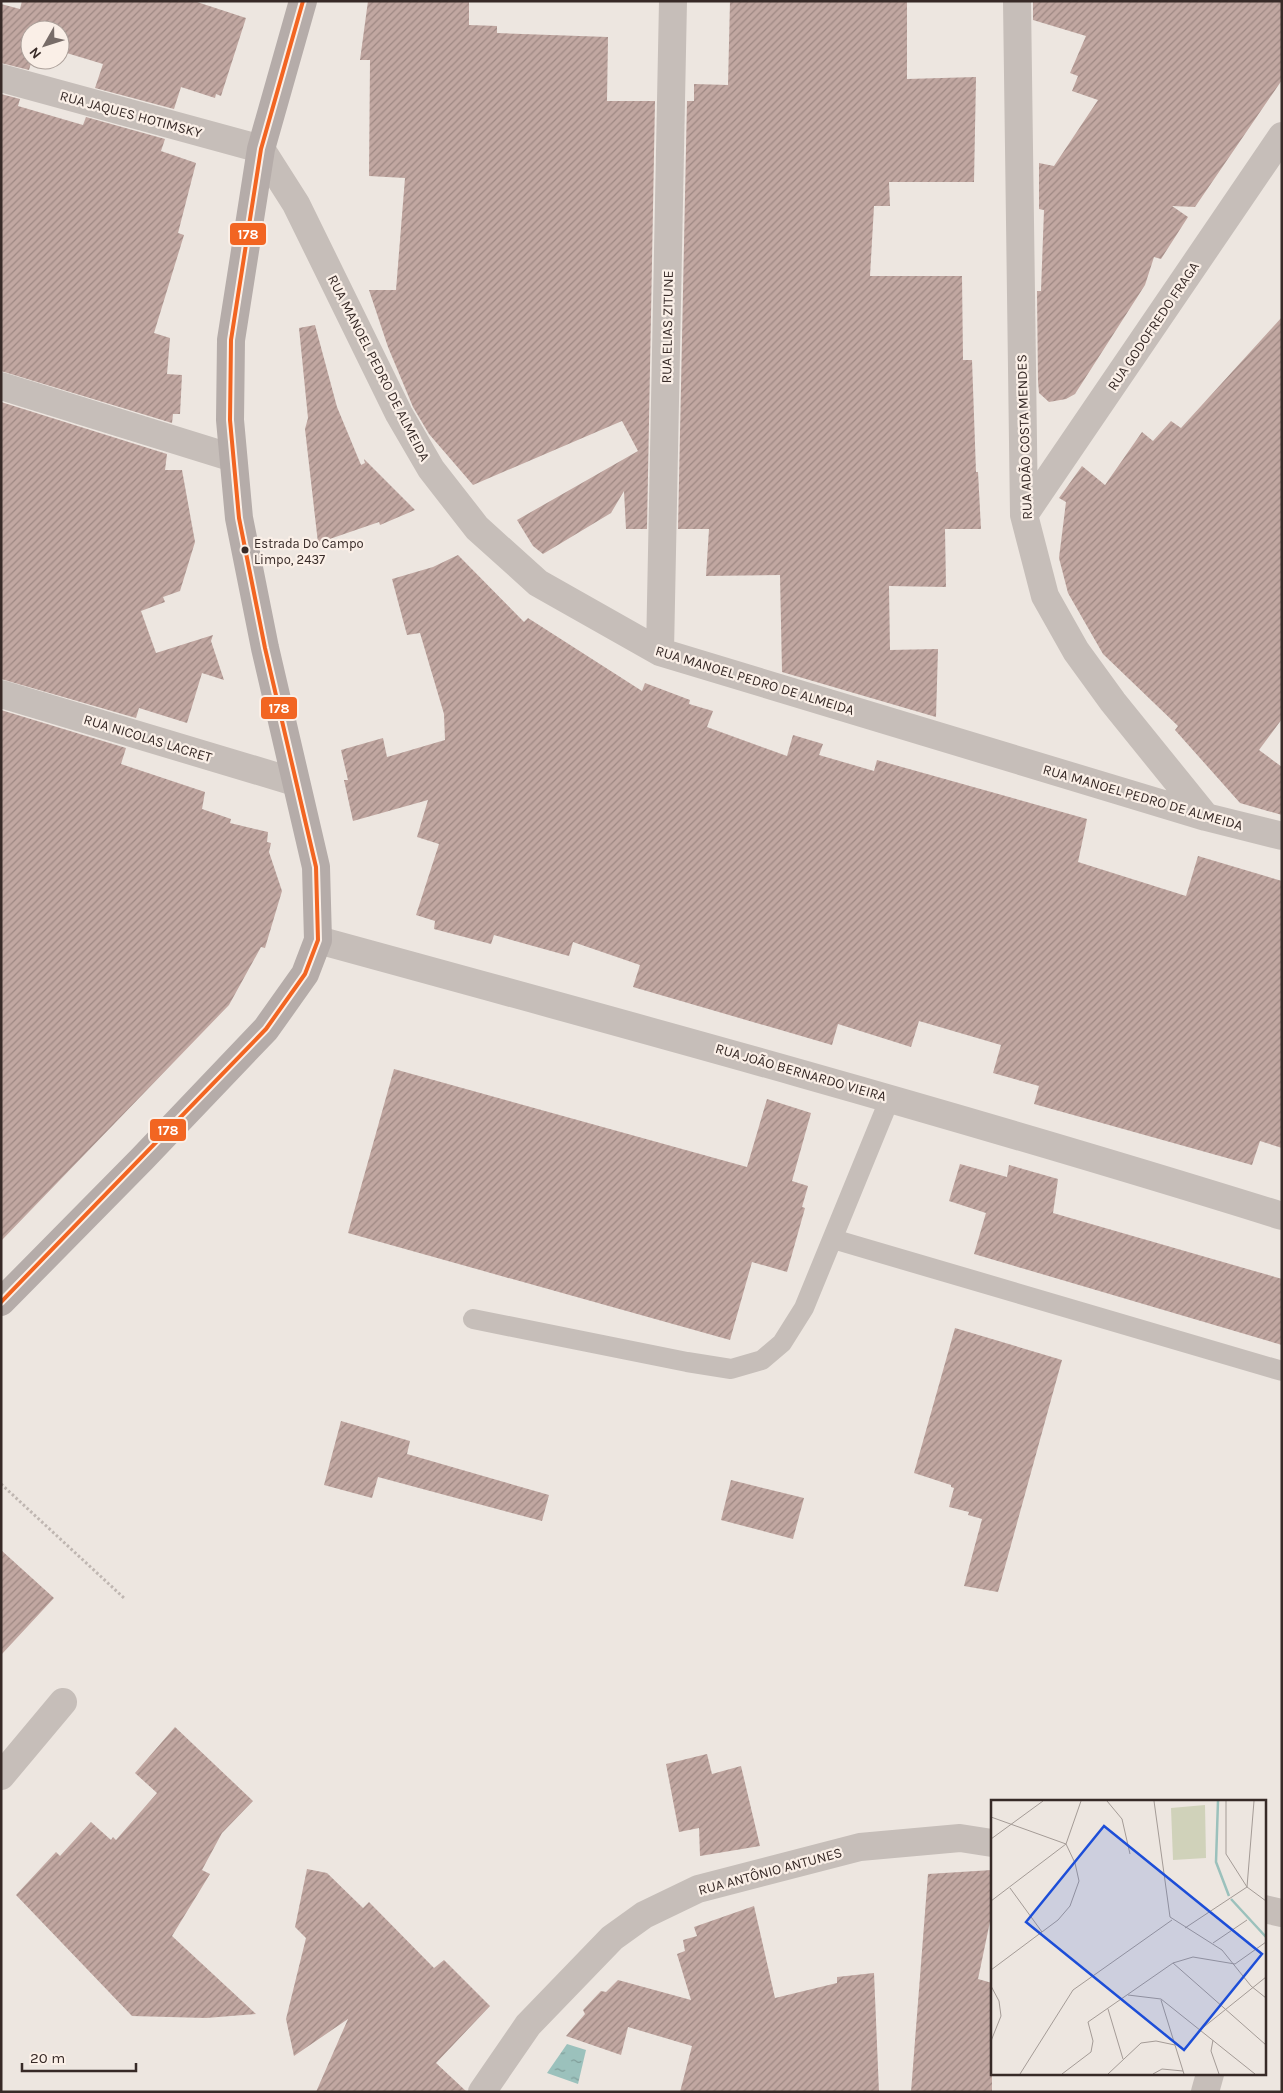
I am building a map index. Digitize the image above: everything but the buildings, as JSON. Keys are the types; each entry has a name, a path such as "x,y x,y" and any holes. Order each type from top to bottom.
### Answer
{"main road":[{"path":"1,1302 142,1159 266,1029 305,974 318,940 316,867 295,782 239,518 230,420 231,340 261,149 303,1"}],"street":[{"name":"RUA ELIAS ZITUNE","path":"660,652 673,1"},
{"name":"RUA ADÃO COSTA MENDES","path":"1014,2 1024,515 1045,596 1076,651 1113,702 1206,817"},
{"name":"RUA JAQUES HOTIMSKY","path":"1,78 261,149"},
{"name":"RUA GODOFREDO FRAGA","path":"1024,515 1282,136"},
{"name":"RUA MANOEL PEDRO DE ALMEIDA","path":"261,149 296,204 399,414 430,469 471,521 538,583 660,652 1206,817 1282,836"},
{"path":"1,386 234,458"},
{"name":"RUA NICOLAS LACRET","path":"1,694 295,782"},
{"name":"RUA JOÃO BERNARDO VIEIRA","path":"318,940 890,1098 1074,1151 1282,1216"},
{"path":"1,1776 63,1702"},
{"name":"RUA ANTÔNIO ANTUNES","path":"482,2092 528,2026 612,1938 644,1915 698,1889 860,1847 960,1838 991,1843"},
{"path":"1266,1909 1282,1913"},
{"path":"1205,2092 1209,2076"}],"lane":[{"path":"474,1319 687,1362 731,1369 762,1360 782,1343 804,1308 890,1098"},
{"path":"833,1239 1282,1371"}],"path":[{"path":"1,1484 124,1598"}],"water":[{"path":"567,2044 586,2050 578,2084 547,2073"}],"transit line":[{"name":"178","path":"1,1302 266,1029 305,974 318,940 316,867 265,648 239,518 230,420 231,340 261,149 303,1"}],"place":[{"name":"Estrada Do Campo Limpo, 2437","path":"245,550"}]}
